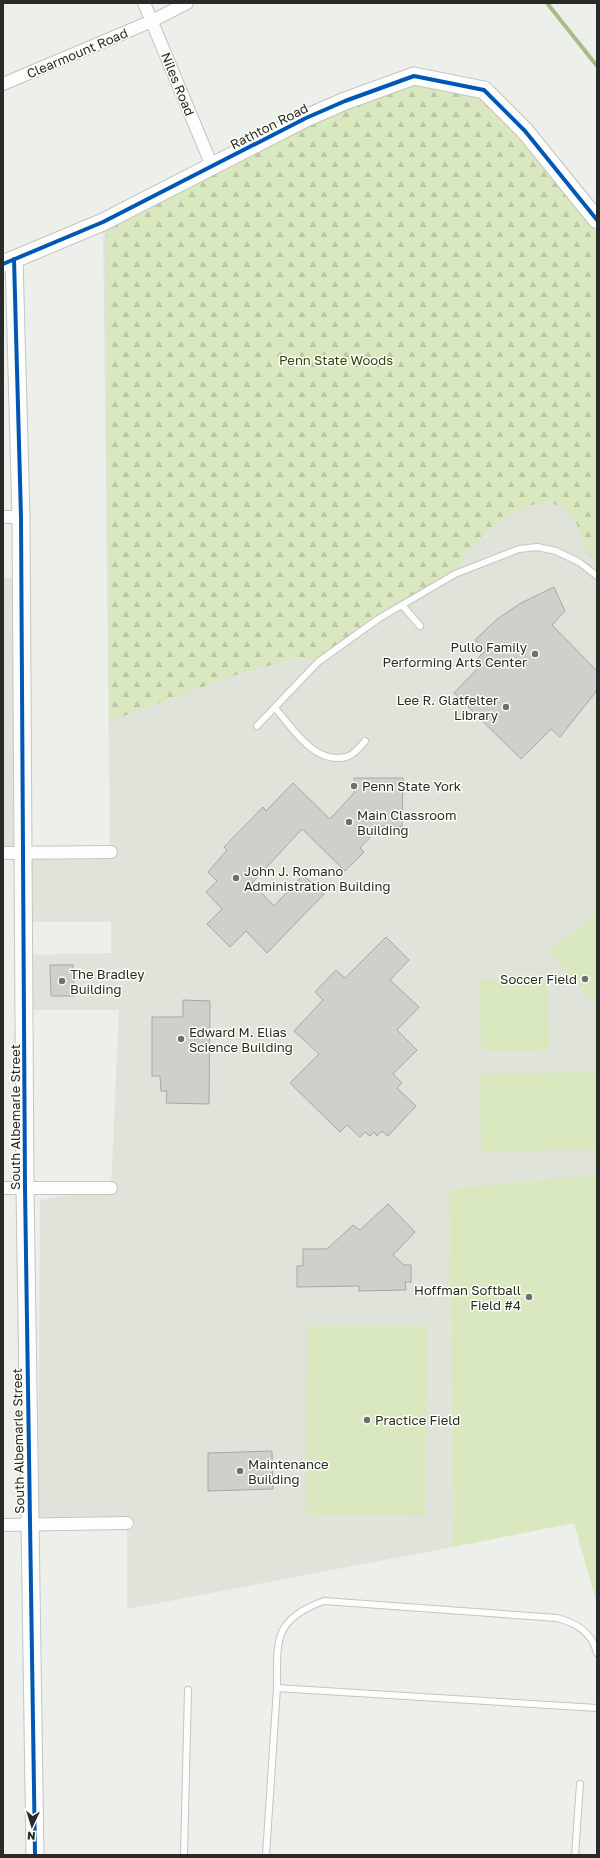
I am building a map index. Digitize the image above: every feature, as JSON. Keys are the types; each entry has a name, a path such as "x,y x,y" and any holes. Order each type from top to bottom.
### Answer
{"street":[{"name":"Niles Road","path":"144,3 212,166"},
{"name":"Clearmount Road","path":"3,84 152,21 186,3"},
{"name":"Rathton Road","path":"9,261 103,222 212,166 345,101 414,76 484,90 525,131 597,220"},
{"name":"South Albemarle Street","path":"9,261 21,517 25,1188 35,1855"},
{"path":"3,518 21,517"},
{"path":"3,853 111,852"},
{"path":"3,1188 111,1188"},
{"path":"3,1525 127,1523"}],"lane":[{"path":"257,726 318,662 378,619 455,574 519,549 537,547 556,551 579,562 597,576"},
{"path":"402,605 420,626"},
{"path":"274,708 304,741 315,751 324,756 346,757 355,752 365,741"},
{"path":"266,1855 277,1688 277,1661 282,1631 294,1615 308,1607 324,1601 556,1618 569,1621 589,1635 597,1653"},
{"path":"277,1688 597,1708"},
{"path":"184,1855 188,1690"},
{"path":"575,1855 580,1784"}],"shaded area":[{"name":"Penn State York","path":"597,220 597,1174 449,1189 453,1547 127,1609 127,1523 38,1516 40,1200 111,1188 119,1010 24,1010 24,955 111,953 111,922 23,922 23,853 3,853 3,578 21,578 23,852 110,852 103,222"}],"green space":[{"name":"Penn State Woods","path":"414,76 484,90 597,220 597,569 582,540 575,519 564,508 549,502 531,505 514,513 493,526 471,546 455,574 378,619 318,662 300,657 241,673 110,721 106,224 125,211"},
{"name":"Soccer Field","path":"597,912 597,1007 550,951"},
{"path":"548,979 549,1051 481,1052 480,980"},
{"path":"597,1072 597,1149 481,1152 480,1074"},
{"path":"597,1174 597,1604 574,1523 453,1547 449,1189"},
{"name":"Practice Field","path":"307,1325 427,1326 426,1516 306,1515"}],"building":[{"name":"Pullo Family Performing Arts Center","path":"554,587 565,611 552,625 597,671 597,687 595,693 560,737 551,729 521,759 454,693 480,666 475,661 486,650 475,640 496,620 521,603"},
{"path":"354,778 403,778 402,827 381,826 360,848 364,852 345,871 302,829 252,883 274,906 303,875 324,894 267,953 246,931 230,947 207,924 222,909 206,892 217,881 208,872 227,850 224,847 263,807 266,811 293,783 330,819 354,793"},
{"path":"386,937 409,960 390,980 419,1007 397,1030 417,1050 393,1074 402,1083 397,1088 416,1106 388,1136 382,1131 377,1136 374,1132 370,1136 365,1132 360,1137 347,1125 340,1132 290,1083 319,1054 294,1031 323,1000 315,992 336,970 345,978"},
{"name":"The Bradley Building","path":"50,965 73,965 74,996 51,996"},
{"name":"Edward M. Elias Science Building","path":"183,1000 210,1001 209,1104 166,1103 167,1091 161,1091 160,1076 152,1076 152,1017 183,1017"},
{"path":"388,1204 415,1232 393,1255 404,1265 411,1265 411,1282 405,1282 406,1290 359,1291 359,1286 297,1287 297,1266 303,1266 303,1249 327,1249 353,1225 360,1230"},
{"name":"Maintenance Building","path":"272,1451 273,1489 208,1491 208,1453"}],"waterway":[{"path":"547,3 597,66"}],"cycle path":[{"path":"3,264 103,222 306,118 345,101 414,76 484,90 525,131 597,220"},
{"path":"14,259 21,517 25,1188 35,1855"}],"place":[{"name":"Pullo Family Performing Arts Center","path":"535,654"},
{"name":"Lee R. Glatfelter Library","path":"506,707"},
{"name":"Penn State York","path":"354,786"},
{"name":"Main Classroom Building","path":"349,822"},
{"name":"John J. Romano Administration Building","path":"236,878"},
{"name":"Soccer Field","path":"585,979"},
{"name":"The Bradley Building","path":"62,981"},
{"name":"Edward M. Elias Science Building","path":"181,1039"},
{"name":"Hoffman Softball Field #4","path":"529,1297"},
{"name":"Practice Field","path":"367,1420"},
{"name":"Maintenance Building","path":"240,1471"}]}
